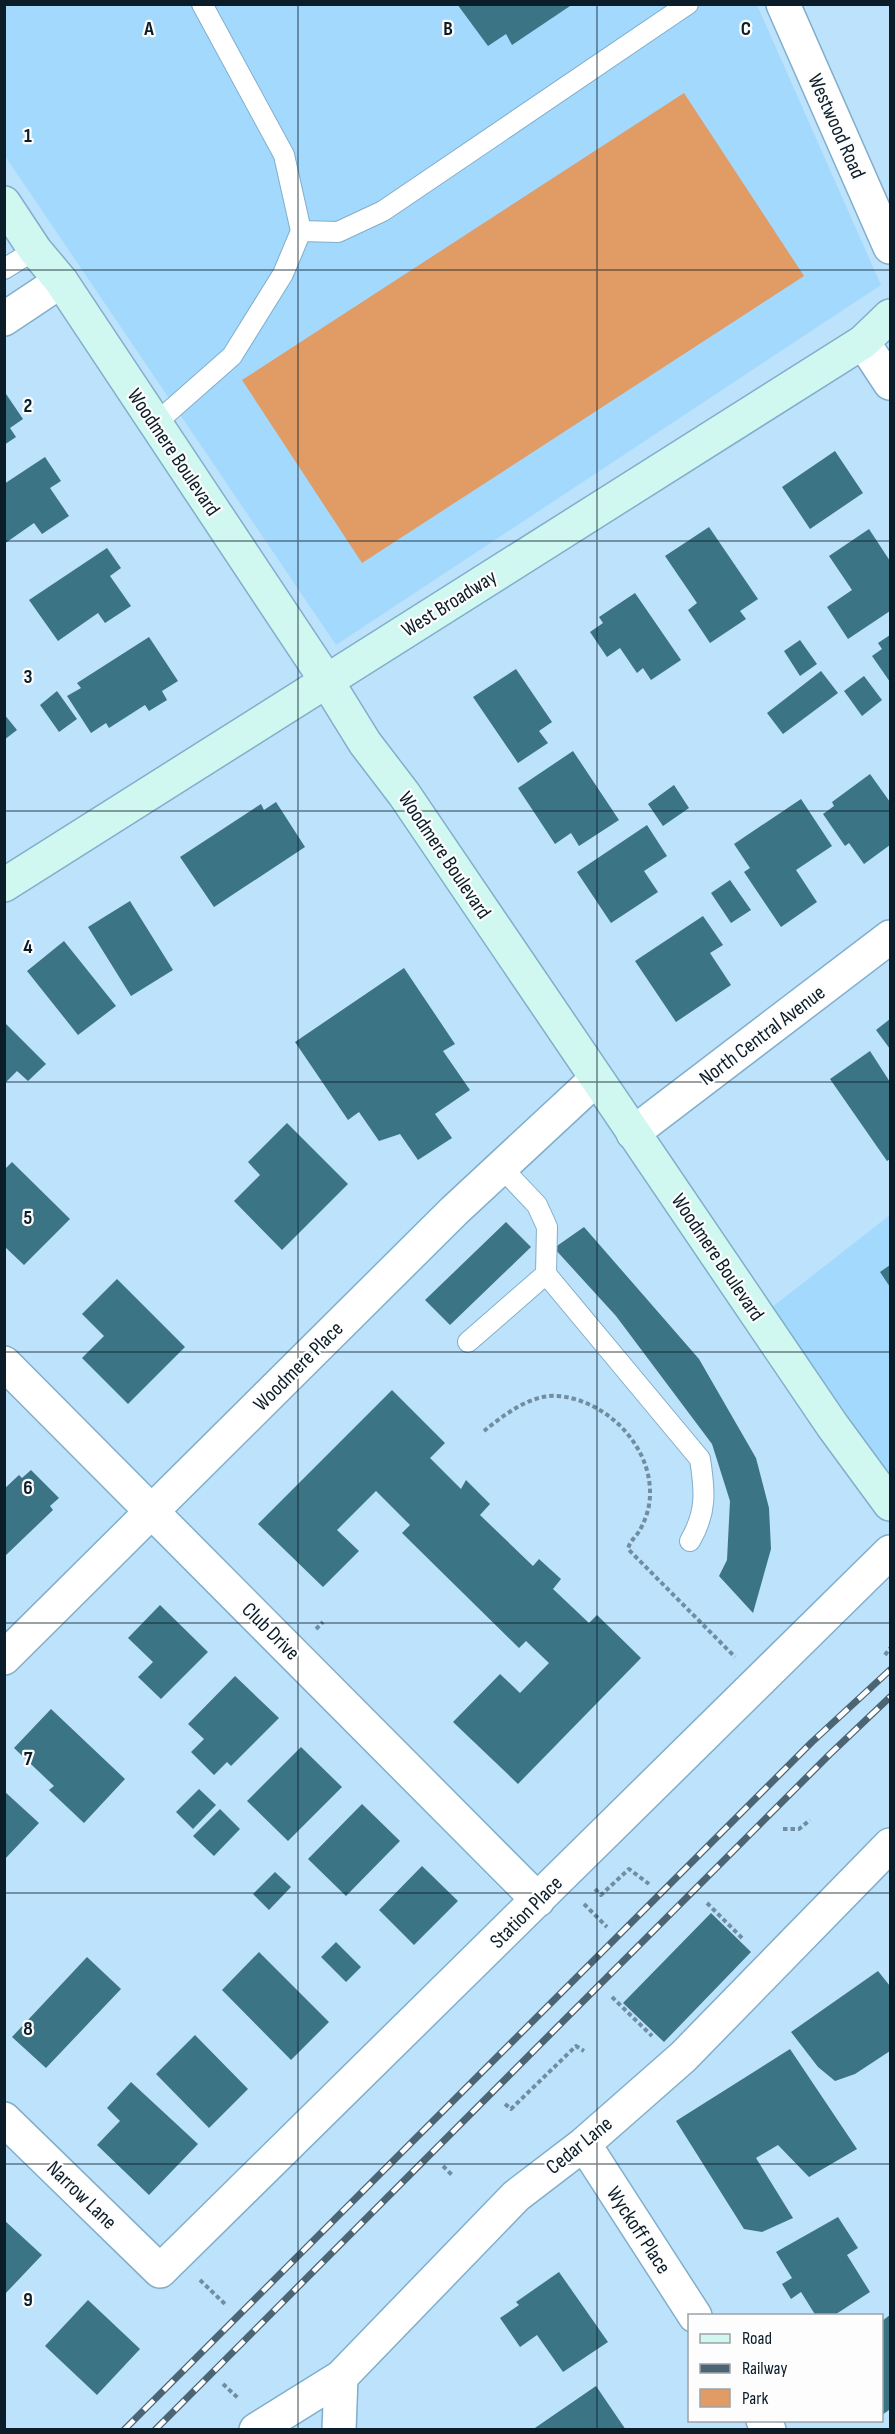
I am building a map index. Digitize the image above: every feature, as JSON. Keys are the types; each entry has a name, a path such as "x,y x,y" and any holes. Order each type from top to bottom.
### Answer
{"street":[{"name":"Westwood Road","path":"783,4 891,247"},
{"name":"Woodmere Boulevard","path":"4,203 35,250 61,281 156,423 365,743 404,794 832,1425 891,1504"},
{"path":"4,319 61,281"},
{"name":"West Broadway","path":"4,885 863,342 891,316"},
{"path":"863,342 891,383"},
{"name":"North Central Avenue","path":"633,1133 891,937"},
{"name":"Woodmere Place","path":"4,1658 501,1167 596,1079"},
{"name":"Club Drive","path":"4,1363 538,1900"},
{"name":"Station Place","path":"160,2271 891,1552"},
{"name":"Cedar Lane","path":"256,2430 341,2377 516,2196 584,2144 683,2056 891,1845"},
{"name":"Narrow Lane","path":"4,2119 160,2271"},
{"name":"Wyckoff Place","path":"584,2144 694,2314"},
{"path":"339,2430 341,2377"}],"lane":[{"path":"156,423 232,356 283,274 302,231 284,155 202,4"},
{"path":"302,231 338,232 383,211 688,4"},
{"path":"4,269 35,250"},
{"path":"501,1167 537,1205 547,1227 546,1274 700,1460 705,1491 700,1524 690,1541"},
{"path":"468,1342 546,1274"}],"path":[{"path":"484,1431 507,1413 532,1401 556,1396 581,1401 605,1413 625,1430 639,1449 647,1470 651,1493 648,1512 628,1549 735,1657"},
{"path":"885,1655 891,1648"},
{"path":"783,1829 799,1829 810,1820"},
{"path":"707,1903 744,1940"},
{"path":"594,1915 607,1927"},
{"path":"612,1997 652,2036"},
{"path":"505,2104 511,2109 576,2046 584,2051"},
{"path":"443,2166 452,2175"},
{"path":"203,2283 227,2306"},
{"path":"223,2384 238,2398"}],"shaded area":[{"path":"4,5 757,5 881,285 336,645 5,156"},
{"path":"890,1215 890,1512 758,1318"}],"green space":[{"path":"684,93 804,276 362,563 242,380"}],"building":[{"path":"457,4 573,4 512,45 506,34 488,46"},
{"path":"4,391 23,419 10,428 16,437 4,445"},
{"path":"835,451 863,493 810,529 782,487"},
{"path":"45,457 61,481 50,488 69,516 42,534 34,523 4,544 4,484"},
{"path":"709,527 758,599 740,611 746,619 710,643 688,610 697,603 665,556"},
{"path":"869,529 890,561 890,611 848,639 827,607 852,590 829,556"},
{"path":"107,548 121,568 110,576 131,606 105,623 98,613 58,641 29,600"},
{"path":"635,593 681,660 651,680 643,668 637,673 620,648 607,657 590,632 603,623 599,617"},
{"path":"890,635 890,682 872,656 882,649 878,643"},
{"path":"149,637 178,681 162,691 167,700 149,711 145,705 109,728 106,723 91,733 67,696 81,688 77,683"},
{"path":"800,640 817,664 800,676 784,651"},
{"path":"516,669 552,722 539,731 548,743 518,763 473,697"},
{"path":"821,671 838,693 783,734 767,713"},
{"path":"864,676 882,700 862,716 844,691"},
{"path":"57,691 77,719 59,732 40,705"},
{"path":"4,714 17,730 4,740"},
{"path":"573,751 619,820 579,846 571,833 555,844 518,788"},
{"path":"870,774 890,802 890,845 864,864 849,843 845,846 823,814 834,806 832,802"},
{"path":"674,785 689,808 663,826 648,804"},
{"path":"801,799 832,846 796,870 817,902 781,927 744,872 750,868 734,844"},
{"path":"276,802 305,847 214,907 180,857 261,804 264,810"},
{"path":"647,825 667,856 644,871 658,892 611,923 577,872"},
{"path":"730,880 751,910 731,923 711,893"},
{"path":"130,901 173,970 131,996 88,927"},
{"path":"703,916 723,945 710,953 731,985 676,1022 635,961"},
{"path":"64,941 116,1006 78,1035 27,971"},
{"path":"404,968 455,1044 443,1051 470,1090 435,1114 452,1138 418,1160 400,1134 379,1141 359,1112 348,1120 295,1042"},
{"path":"890,1019 890,1049 876,1030"},
{"path":"4,1022 46,1064 28,1081 17,1071 4,1084"},
{"path":"870,1051 890,1082 890,1159 887,1161 830,1079"},
{"path":"287,1123 348,1184 282,1250 234,1201 260,1175 248,1162"},
{"path":"12,1162 70,1219 24,1265 4,1246 4,1170"},
{"path":"506,1222 531,1247 450,1325 425,1300"},
{"path":"584,1227 699,1359 756,1458 769,1508 771,1549 753,1613 719,1576 727,1560 730,1501 712,1444 616,1316 554,1248"},
{"path":"890,1265 890,1287 880,1272"},
{"path":"117,1279 185,1347 128,1404 82,1358 104,1336 82,1314"},
{"path":"392,1390 445,1443 430,1458 461,1489 466,1480 490,1504 480,1515 533,1566 539,1559 561,1579 553,1589 589,1623 597,1615 641,1658 518,1784 453,1722 500,1674 520,1693 549,1663 526,1641 519,1648 402,1533 410,1525 376,1491 337,1530 359,1551 323,1587 258,1524"},
{"path":"31,1470 59,1498 50,1506 53,1510 4,1557 4,1489 19,1475 22,1478"},
{"path":"160,1605 208,1652 161,1699 138,1677 153,1662 128,1638"},
{"path":"235,1676 279,1718 231,1766 227,1762 214,1775 191,1752 204,1739 188,1724"},
{"path":"51,1709 125,1779 84,1823 49,1790 54,1786 14,1748"},
{"path":"301,1747 342,1787 288,1841 247,1801"},
{"path":"199,1789 216,1805 193,1829 176,1812"},
{"path":"4,1791 39,1823 4,1860"},
{"path":"362,1804 400,1841 346,1896 308,1859"},
{"path":"220,1809 240,1829 214,1856 193,1836"},
{"path":"422,1866 458,1901 414,1945 379,1910"},
{"path":"275,1872 291,1887 269,1910 253,1894"},
{"path":"711,1913 751,1952 664,2042 623,2003"},
{"path":"336,1942 361,1967 346,1982 321,1957"},
{"path":"259,1952 329,2022 291,2060 222,1990"},
{"path":"87,1957 121,1989 46,2068 12,2037"},
{"path":"878,1971 890,1986 890,2051 855,2074 835,2081 818,2067 791,2032"},
{"path":"195,2035 248,2089 209,2128 156,2074"},
{"path":"790,2049 857,2149 809,2177 778,2145 756,2158 793,2218 762,2232 744,2229 676,2121"},
{"path":"131,2082 198,2144 149,2195 97,2145 120,2121 107,2108"},
{"path":"838,2217 858,2248 847,2255 870,2292 836,2314 815,2314 801,2292 791,2299 782,2284 792,2278 776,2252"},
{"path":"4,2220 42,2255 4,2295"},
{"path":"559,2272 608,2342 563,2372 537,2335 520,2347 500,2318 519,2305 516,2302"},
{"path":"88,2300 140,2349 97,2395 45,2346"},
{"path":"890,2315 890,2412 889,2410 883,2414 883,2320"},
{"path":"596,2386 626,2430 532,2430"}],"railway":[{"path":"124,2430 812,1742 890,1670"},
{"path":"155,2430 829,1755 890,1697"}]}
